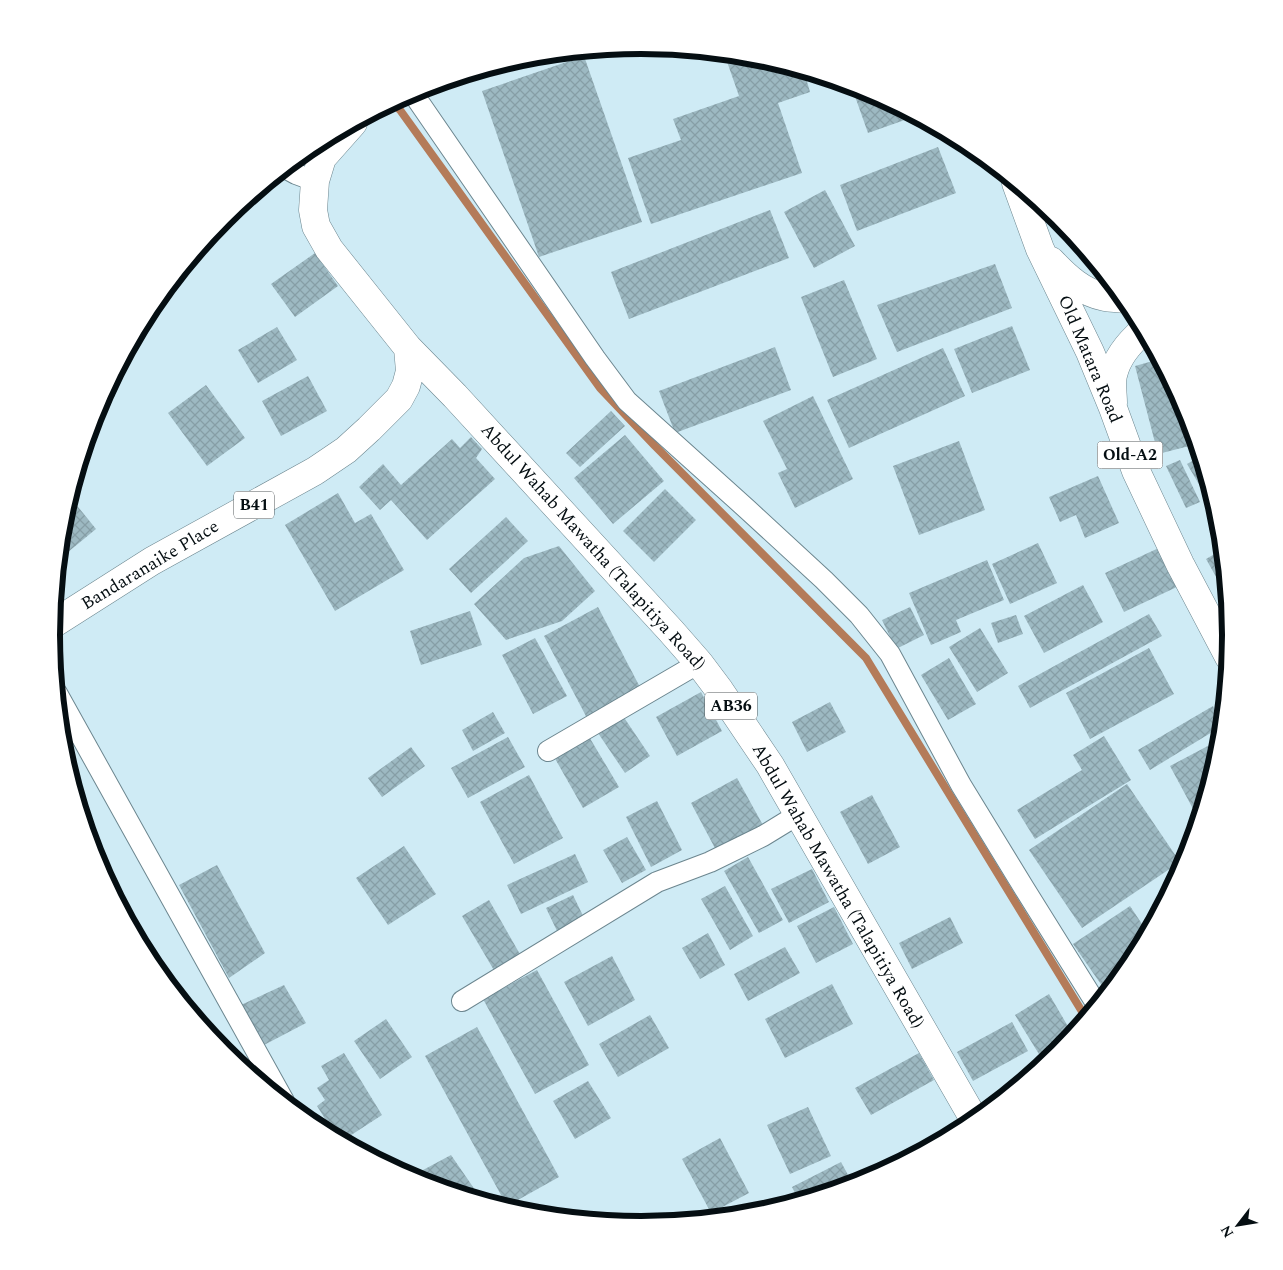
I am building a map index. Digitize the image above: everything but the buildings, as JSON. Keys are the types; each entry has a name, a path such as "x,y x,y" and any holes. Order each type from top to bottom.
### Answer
{"main road":[{"name":"Abdul Wahab Mawatha (Talapitiya Road)","path":"339,140 322,158 315,181 313,210 316,226 329,249 408,348 467,408 699,663 743,723 770,765 971,1113"},
{"name":"Old Matara Road","path":"1020,194 1040,249 1090,352 1136,471 1180,564 1223,646"},
{"path":"1040,249 1060,270 1086,290 1105,297 1115,298"},
{"path":"1112,408 1113,376 1118,362 1129,345 1139,335"},
{"name":"Bandaranaike Place","path":"60,619 152,562 315,471 346,450 370,429 399,399 406,386 410,371 408,348"}],"street":[{"path":"417,99 627,401 824,580 859,615 890,654 962,785 1094,999"},
{"path":"292,171 315,181"},
{"path":"548,751 699,663"},
{"path":"65,707 276,1086"},
{"path":"462,1001 657,882 710,862 763,836 799,814"}],"waterway":[{"path":"398,108 600,388 655,446 866,658 1083,1013"}]}
